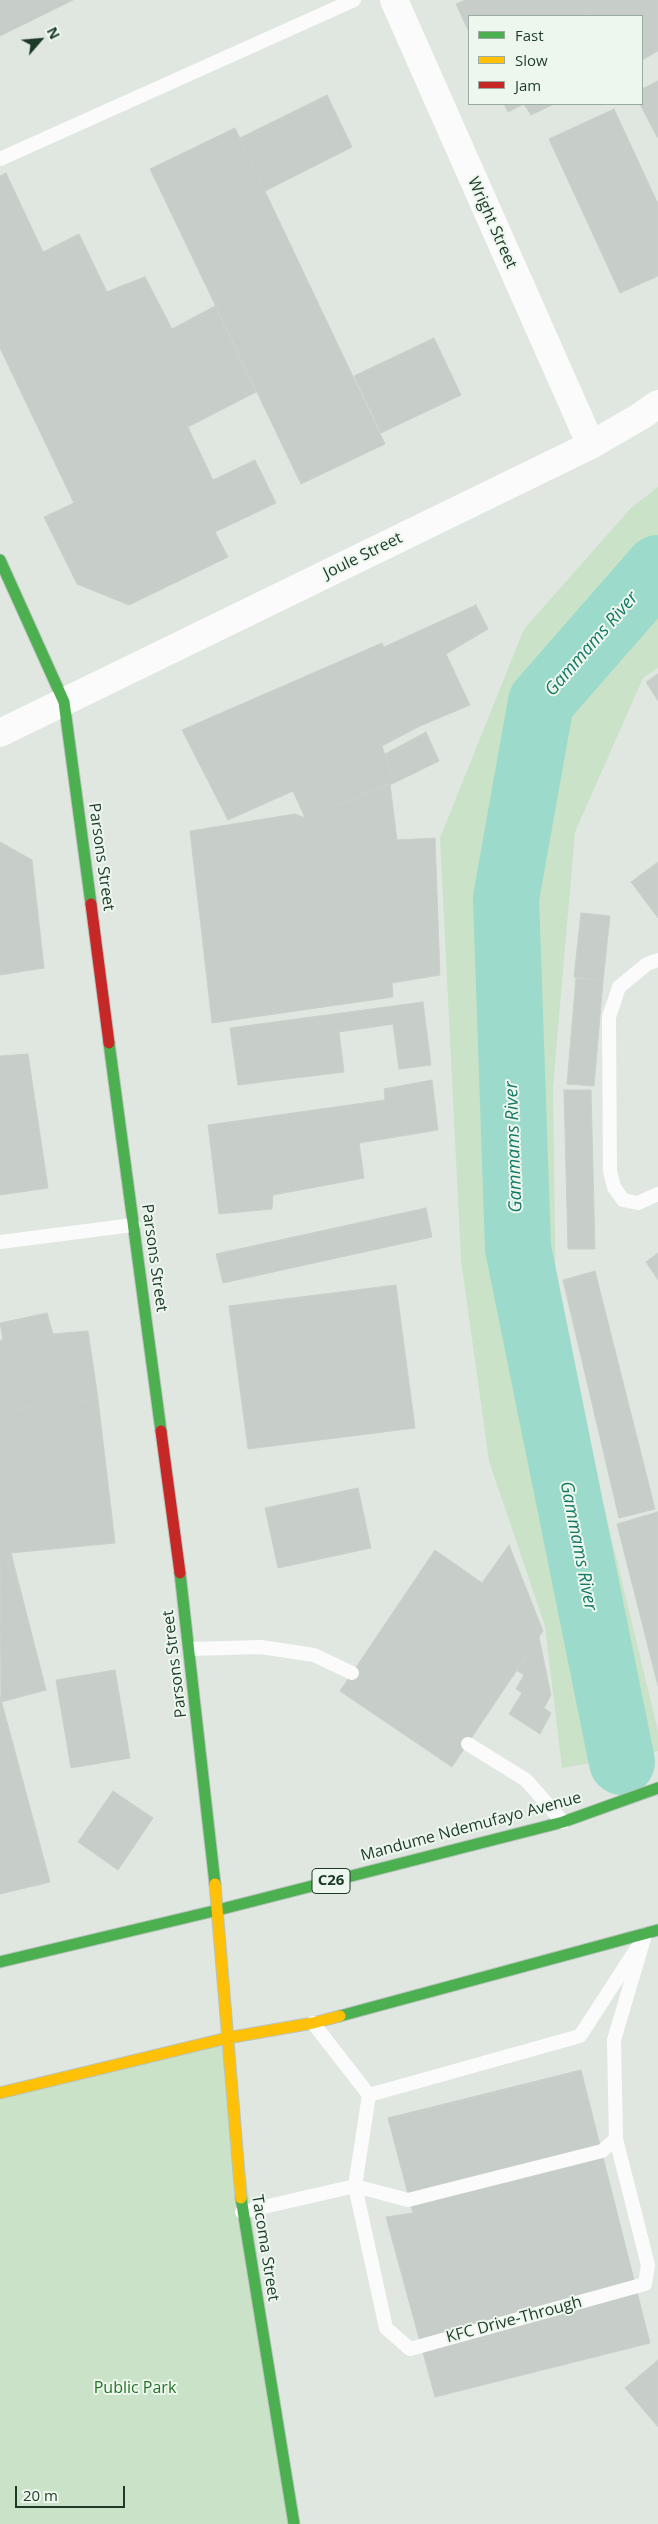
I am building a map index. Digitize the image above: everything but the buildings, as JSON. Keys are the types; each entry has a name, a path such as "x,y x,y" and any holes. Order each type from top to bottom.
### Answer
{"street":[{"name":"Wright Street","path":"394,0 591,445"},
{"name":"Joule Street","path":"0,733 591,445 658,404"},
{"name":"Parsons Street","path":"0,560 64,702 190,1649 218,1910 222,1974"},
{"name":"Mandume Ndemufayo Avenue","path":"0,1962 218,1910 563,1822 658,1788"},
{"path":"0,2093 226,2038 313,2023 652,1933"},
{"name":"Tacoma Street","path":"222,1974 242,2212 294,2524"}],"lane":[{"path":"0,159 354,0"},
{"path":"658,960 647,964 619,987 609,1017 610,1171 614,1187 623,1200 638,1203 658,1194"},
{"path":"0,1242 133,1225"},
{"path":"190,1649 260,1647 314,1656 352,1673"},
{"path":"468,1744 526,1780 563,1822"},
{"path":"369,2095 580,2036 652,1933"},
{"path":"242,2212 355,2186 408,2200 602,2151 616,2139 614,2040 652,1933"},
{"path":"313,2023 369,2095 355,2186"},
{"name":"KFC Drive-Through","path":"355,2186 386,2328 410,2349 645,2284 648,2265 616,2139"}],"green space":[{"path":"658,487 658,668 643,678 575,832 553,1087 556,1308 658,1731 658,1751 562,1768 545,1626 489,1461 461,1260 440,838 524,629 631,508"},
{"name":"Public Park","path":"227,2038 294,2524 0,2524 0,2093"}],"waterway":[{"name":"Gammams River","path":"622,1762 518,1248 506,898 541,702 658,568"}],"traffic: fast":[{"path":"0,560 64,702 91,904"},
{"path":"109,1043 161,1431"},
{"path":"180,1573 215,1884"},
{"path":"0,1962 218,1910 563,1822 658,1788"},
{"path":"340,2016 658,1930"},
{"path":"241,2198 294,2524"}],"traffic: slow":[{"path":"215,1884 241,2198"},
{"path":"0,2093 227,2038 313,2023 340,2016"}],"traffic: jam":[{"path":"91,904 109,1043"},
{"path":"161,1431 180,1573"}]}
